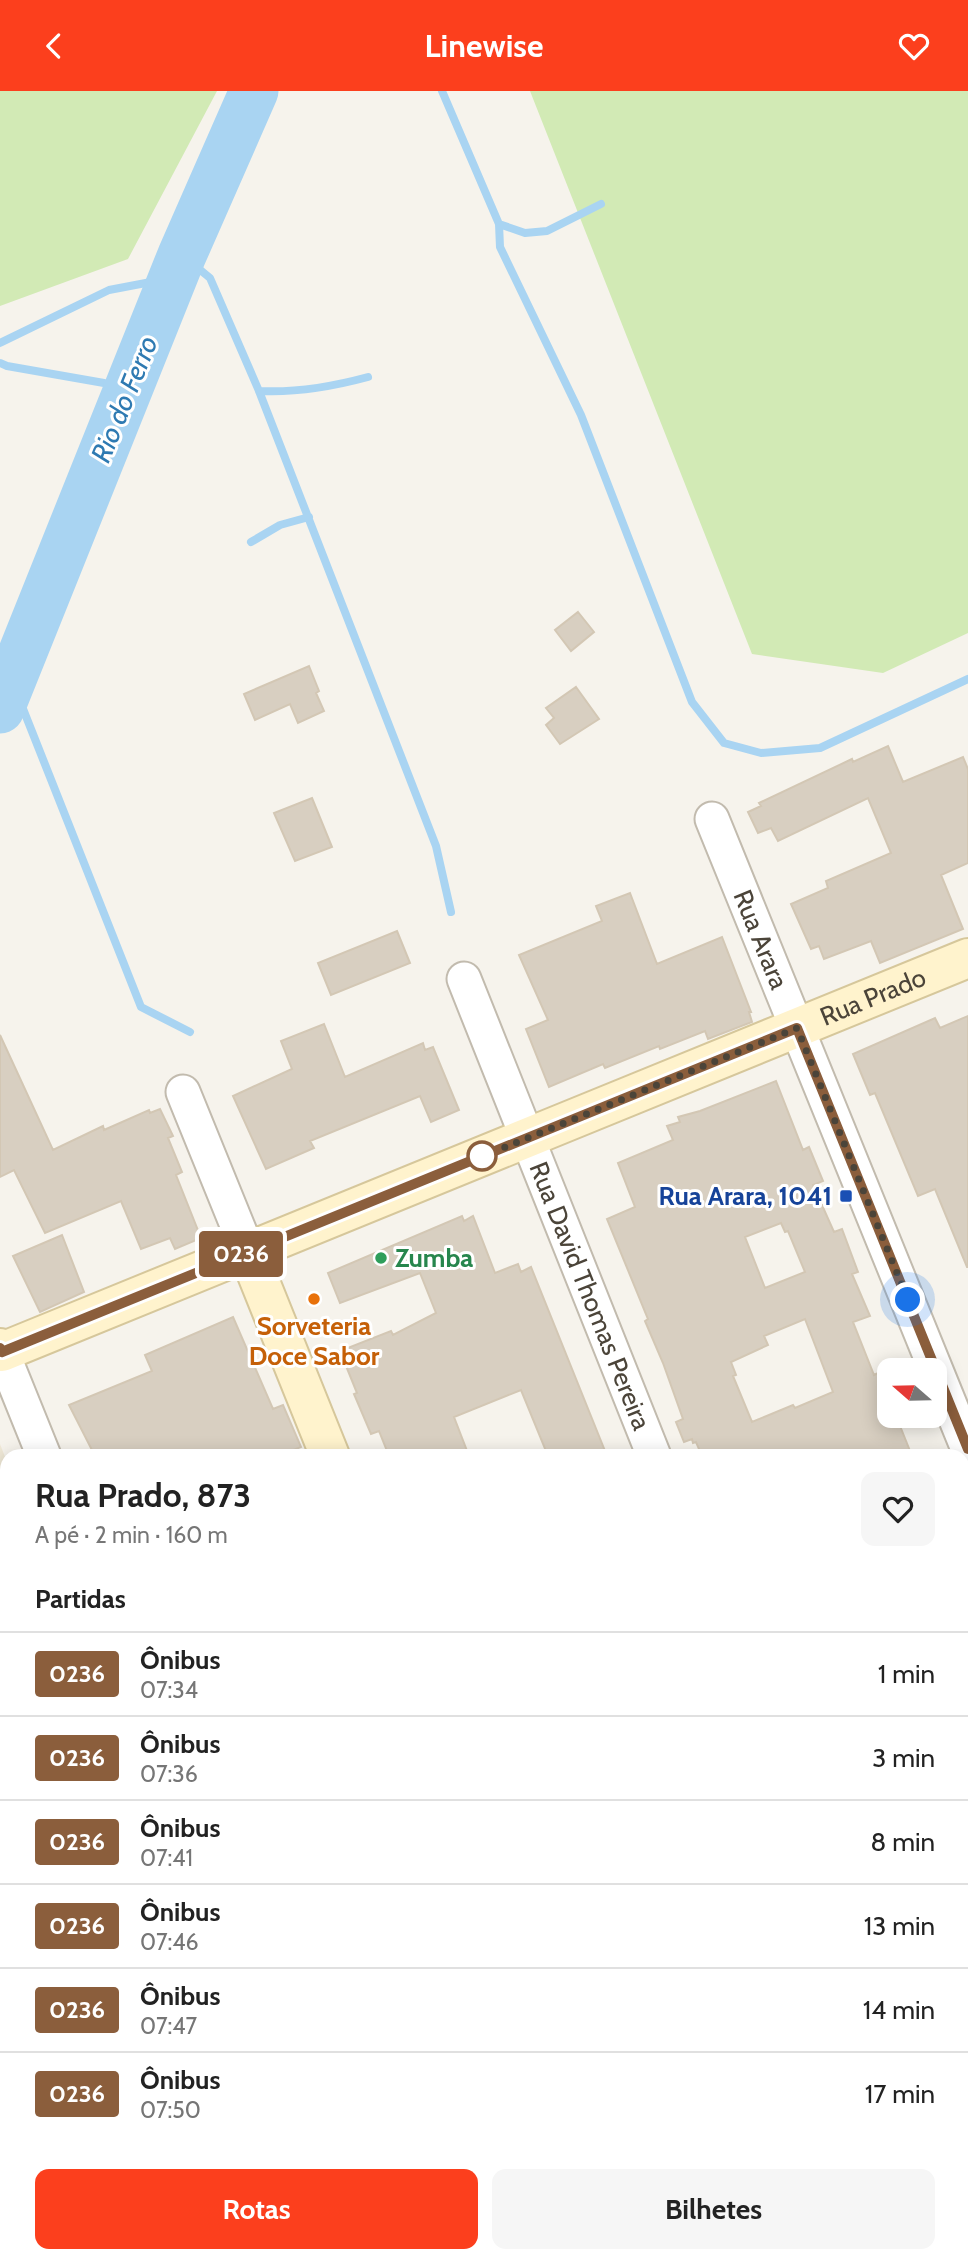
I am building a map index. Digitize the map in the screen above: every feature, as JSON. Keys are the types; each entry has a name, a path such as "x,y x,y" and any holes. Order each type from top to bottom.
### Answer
{"street":[{"name":"Rua Arara","path":"712,819 968,1449"},
{"name":"Rua Prado","path":"1,1351 968,958"},
{"name":"Rua David Thomas Pereira","path":"464,979 651,1449"},
{"path":"183,1092 327,1449"},
{"path":"1,1351 41,1449"}],"green space":[{"path":"0,91 217,91 128,259 0,306"},
{"path":"530,91 968,91 968,633 883,673 752,654"}],"building":[{"path":"578,612 594,632 571,651 555,630"},
{"path":"309,666 324,711 298,723 290,704 255,720 244,694"},
{"path":"576,687 599,719 560,744 546,725 554,718 546,708"},
{"path":"888,746 903,782 963,757 968,769 968,863 941,875 963,929 880,963 871,941 824,959 819,946 811,949 791,904 828,888 826,881 891,853 868,798 778,841 771,828 758,833 748,812 761,806 759,803 852,759 853,762"},
{"path":"312,798 332,847 295,861 274,813"},
{"path":"630,893 657,964 722,937 751,1012 752,1022 708,1039 705,1031 605,1068 603,1064 549,1087 526,1029 548,1020 519,955 602,921 596,906"},
{"path":"397,931 410,963 331,995 318,963"},
{"path":"968,1016 967,1267 935,1189 918,1196 875,1093 870,1095 853,1054 935,1018 940,1028"},
{"path":"324,1024 345,1077 423,1043 425,1050 433,1047 459,1110 431,1122 420,1096 310,1141 314,1148 266,1169 233,1096 292,1069 281,1041"},
{"path":"0,1035 53,1150 103,1126 104,1130 149,1110 150,1113 160,1109 173,1136 168,1138 182,1172 176,1175 201,1238 175,1249 170,1238 141,1249 121,1201 45,1233 14,1170 0,1177"},
{"path":"776,1081 803,1150 809,1147 823,1181 813,1185 834,1232 842,1229 858,1272 852,1274 870,1316 853,1322 874,1375 877,1374 877,1428 901,1428 909,1449 699,1449 692,1439 684,1442 676,1422 683,1419 645,1321 648,1319 607,1219 635,1207 618,1163 673,1140 667,1126 680,1122 678,1117","holes":["781,1223 785,1232 788,1231 805,1272 765,1288 745,1237","805,1319 833,1392 795,1408 793,1405 752,1422 733,1376 736,1375 731,1362 768,1345 764,1336"]},
{"path":"462,1216 464,1221 473,1216 495,1273 518,1264 521,1272 531,1267 604,1449 545,1449 521,1390 454,1417 466,1449 386,1449 379,1431 371,1434 340,1351 391,1331 393,1335 436,1313 420,1273 340,1303 328,1273"},
{"path":"62,1235 84,1292 40,1312 13,1256"},
{"path":"233,1317 273,1409 283,1405 301,1447 91,1449 69,1405 152,1371 145,1355"}],"waterway":[{"name":"Rio do Ferro","path":"0,709 182,255 254,91"},
{"path":"442,91 499,224 500,247 581,415 692,702 724,743 761,753 820,748 968,679"},
{"path":"499,224 525,233 547,231 601,204"},
{"path":"182,255 210,278 259,391 436,846 451,912"},
{"path":"0,343 109,290 172,278"},
{"path":"0,363 104,383 127,392"},
{"path":"259,391 314,389 368,377"},
{"path":"251,542 280,525 309,517"},
{"path":"12,681 141,1007 190,1032"}],"bus line":[{"name":"0236","path":"0,1348 2,1352 797,1028 968,1449"}],"place":[{"name":"Rua Arara, 1041","path":"846,1196"},
{"name":"Zumba","path":"381,1258"},
{"name":"Sorveteria Doce Sabor","path":"314,1299"}],"route":[{"path":"482,1156 476,1159 797,1028 908,1300"}]}
